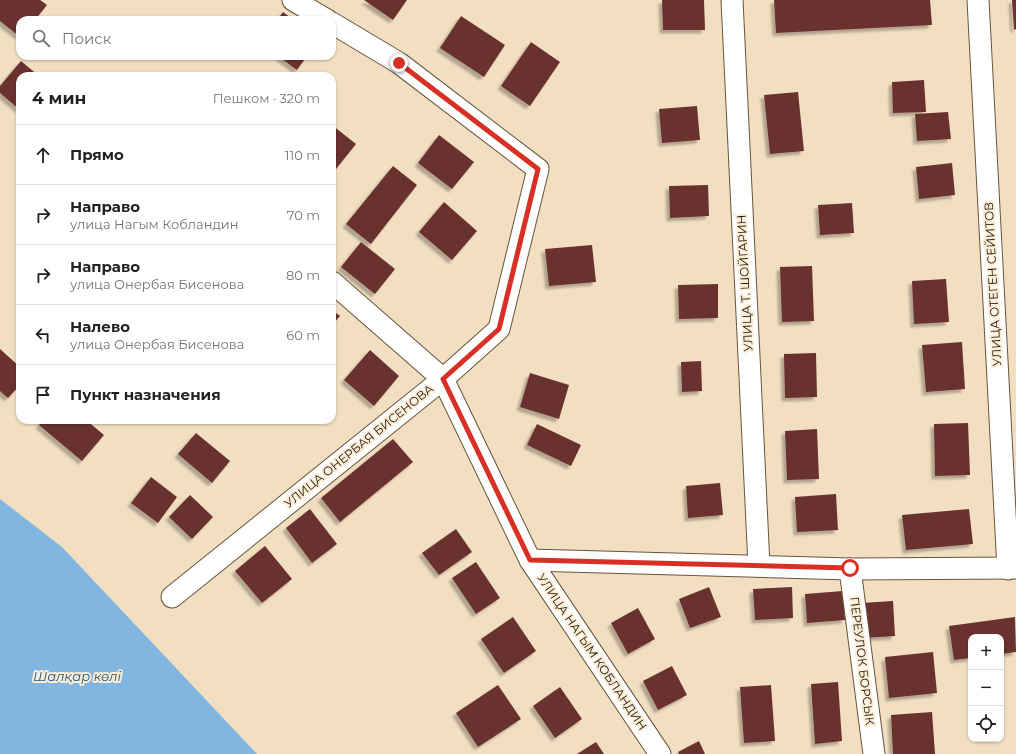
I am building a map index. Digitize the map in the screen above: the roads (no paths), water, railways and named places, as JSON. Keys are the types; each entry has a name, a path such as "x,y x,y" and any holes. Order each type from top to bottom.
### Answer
{"street":[{"path":"293,0 320,16"},
{"name":"УЛИЦА Т. ШОЙГАРИН","path":"732,0 759,566"},
{"name":"УЛИЦА ОТЕГЕН СЕЙИТОВ","path":"978,0 1012,568"},
{"name":"УЛИЦА ОНЕРБАЯ БИСЕНОВА","path":"172,597 443,379 499,329 538,169 399,63 336,25"},
{"name":"УЛИЦА НАГЫМ КОБЛАНДИН","path":"336,285 443,379 530,560 660,754"},
{"path":"530,560 850,568 1012,568"},
{"name":"ПЕРЕУЛОК БОРСЫК","path":"850,568 874,754"}],"water":[{"name":"Шалқар көлі","path":"0,499 62,547 257,754 0,754"}]}
